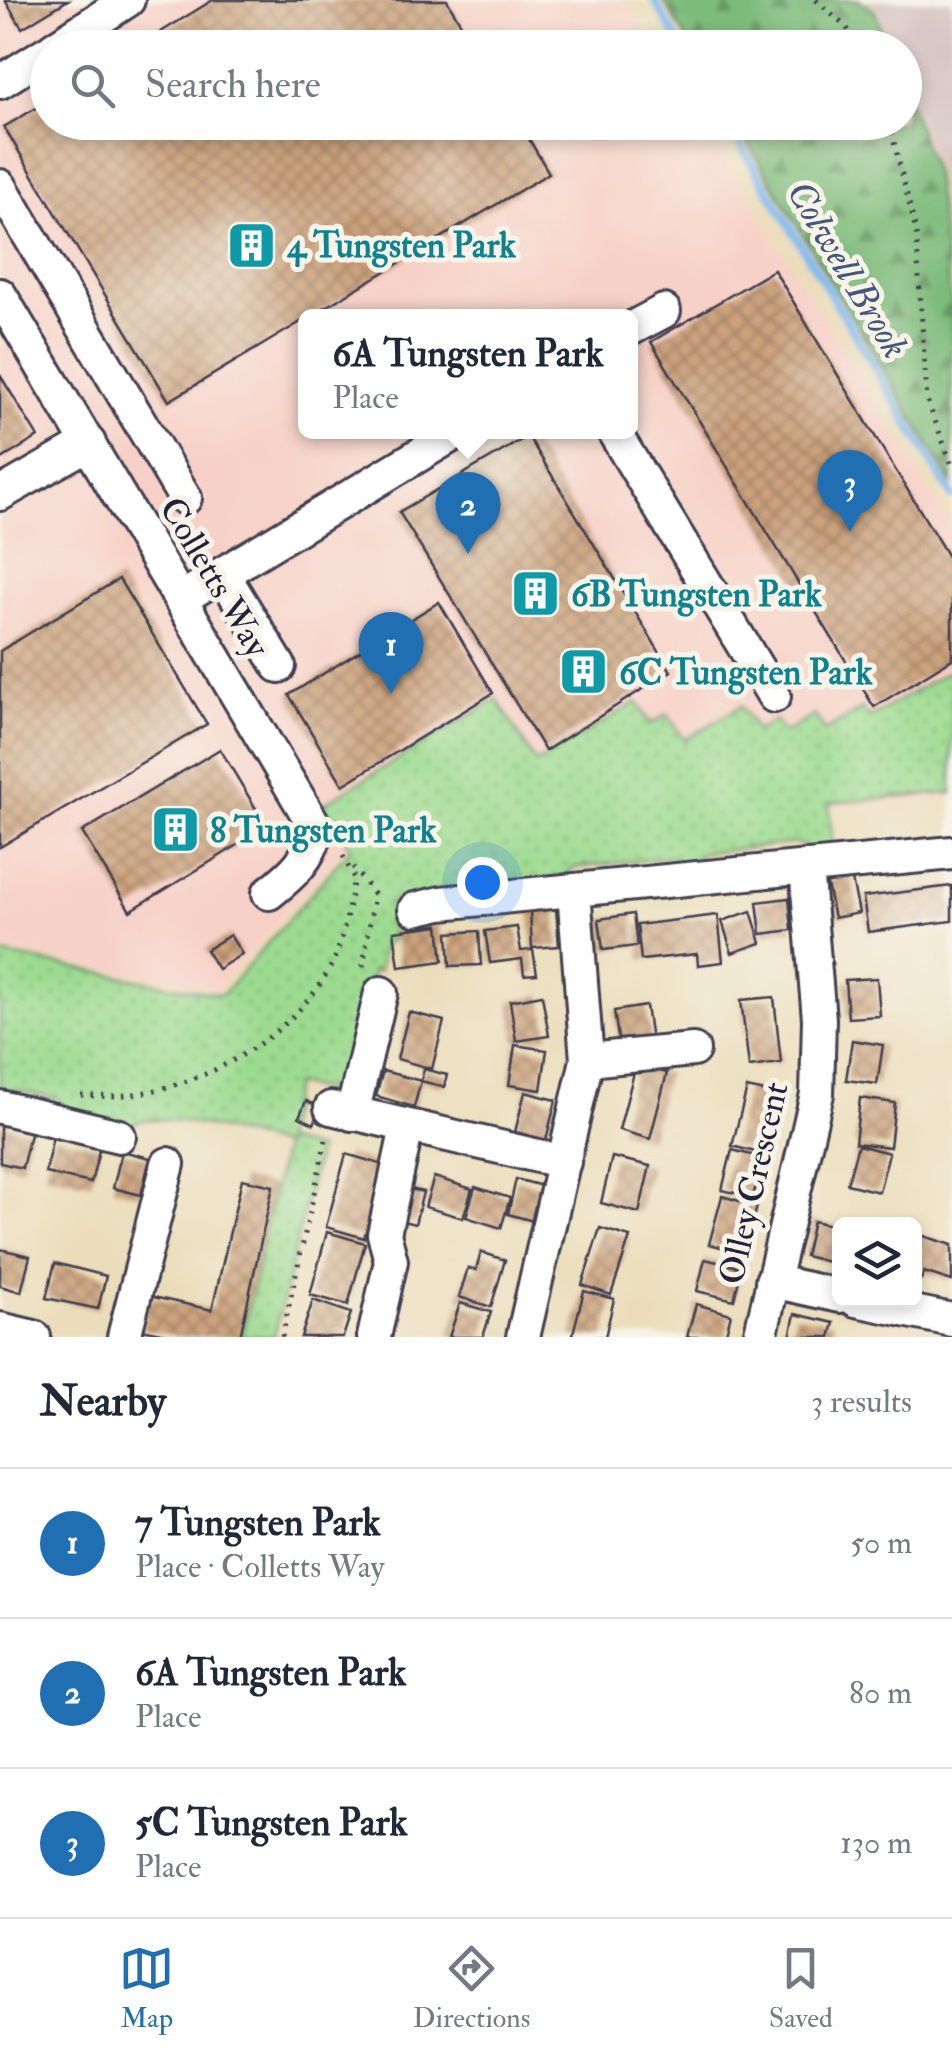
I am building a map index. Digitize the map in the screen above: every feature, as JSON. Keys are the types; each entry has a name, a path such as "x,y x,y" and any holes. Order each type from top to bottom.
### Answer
{"street":[{"path":"82,30 128,0"},
{"path":"0,82 30,63"},
{"path":"0,186 186,498"},
{"name":"Colletts Way","path":"0,296 317,830"},
{"path":"638,325 664,311"},
{"path":"182,598 445,439"},
{"path":"618,439 774,696"},
{"path":"0,494 88,443"},
{"path":"223,574 279,666"},
{"path":"269,893 296,872 311,852 317,830"},
{"path":"416,909 441,902 952,852"},
{"name":"Olley Crescent","path":"760,1337 817,1094 819,1019 806,867"},
{"path":"523,1337 587,1060 574,891"},
{"path":"381,993 342,1111 564,1162"},
{"path":"587,1060 693,1050"},
{"path":"0,1107 119,1136"},
{"path":"374,1337 391,1261 384,1234 406,1127"},
{"path":"124,1337 168,1164"},
{"path":"772,1282 832,1294"},
{"path":"890,1307 952,1320"},
{"path":"0,1329 34,1337"}],"path":[{"path":"816,0 848,30"},
{"path":"893,140 916,230 927,400 952,465"},
{"path":"64,1091 115,1099 175,1084 240,1054 278,1028 308,998 331,967 354,878 336,844 317,830"},
{"path":"282,1337 342,1111"}],"shaded area":[{"path":"0,0 626,0 645,30 30,30 30,140 713,140 952,527 952,797 351,841 217,990 0,949"},
{"path":"866,0 952,0 952,279 938,172 922,128 922,30 886,30 878,9"}],"green space":[{"path":"663,0 860,0 875,11 882,30 681,30"},
{"path":"922,138 934,172 952,306 952,484 746,140"},
{"path":"952,669 952,793 829,803 833,851 810,852 798,843 701,853 694,863 680,864 671,857 573,868 564,880 390,902 392,941 383,942 379,971 373,970 345,1095 294,1084 283,1141 318,1150 274,1337 242,1337 283,1146 180,1121 159,1119 131,1126 66,1111 58,1099 13,1089 0,1097 0,954 222,995 351,848 322,805 497,699 536,763 637,702 651,724 667,714 685,740 741,706 757,731 775,720 784,733 815,715 825,731 862,709 869,718"}],"building":[{"path":"5,0 68,0 22,28"},
{"path":"213,0 447,0 464,30 164,30"},
{"name":"4 Tungsten Park","path":"30,112 30,140 530,140 549,173 322,309 298,309 298,324 169,401 4,127"},
{"path":"774,270 952,563 952,659 874,707 651,342"},
{"path":"0,375 38,437 0,460"},
{"path":"523,439 530,439 671,671 545,751 399,512"},
{"path":"119,579 207,724 0,847 0,651"},
{"path":"439,602 493,693 343,785 289,695"},
{"name":"8 Tungsten Park","path":"220,749 267,827 130,911 82,832"},
{"path":"851,875 859,913 834,918 826,880"},
{"path":"952,886 952,921 868,932 863,897"},
{"path":"789,898 792,930 761,934 757,902"},
{"path":"556,909 559,946 532,948 530,910"},
{"path":"751,911 761,943 732,953 722,921"},
{"path":"633,914 637,946 603,950 599,919"},
{"path":"718,915 723,962 698,965 697,954 641,960 637,925"},
{"path":"439,925 443,961 399,967 394,931"},
{"path":"517,927 521,951 533,950 537,974 524,975 522,959 490,963 485,931"},
{"path":"479,931 481,965 450,966 448,933"},
{"path":"230,935 242,954 218,969 206,950"},
{"path":"877,978 880,1016 848,1018 845,980"},
{"path":"542,995 549,1036 516,1041 510,1001"},
{"path":"774,997 781,1063 749,1067 741,1000"},
{"path":"646,1006 652,1046 620,1051 614,1011"},
{"path":"409,1012 444,1021 432,1069 397,1059"},
{"path":"852,1040 883,1045 877,1084 846,1080"},
{"path":"515,1045 547,1050 541,1090 509,1085"},
{"path":"636,1065 667,1073 650,1139 619,1130"},
{"path":"424,1069 447,1075 444,1087 421,1081"},
{"path":"383,1071 421,1081 414,1107 376,1096"},
{"path":"747,1088 778,1095 763,1154 732,1146"},
{"path":"525,1092 556,1100 546,1140 515,1132"},
{"path":"860,1098 895,1103 890,1147 855,1143"},
{"path":"306,1101 321,1107 314,1124 299,1117"},
{"path":"0,1124 31,1130 22,1168 0,1163"},
{"path":"53,1136 100,1146 91,1183 45,1173"},
{"path":"858,1145 889,1153 879,1192 847,1184"},
{"path":"732,1150 763,1158 753,1197 722,1190"},
{"path":"122,1151 150,1158 141,1195 113,1188"},
{"path":"346,1154 384,1165 364,1238 326,1227"},
{"path":"612,1157 650,1166 639,1213 601,1203"},
{"path":"434,1177 472,1189 463,1218 425,1207"},
{"path":"242,1179 273,1186 240,1337 180,1337 142,1329 149,1296 212,1310"},
{"path":"516,1179 542,1186 533,1221 508,1214"},
{"path":"402,1187 423,1192 415,1224 394,1219"},
{"path":"475,1187 510,1198 501,1228 466,1217"},
{"path":"722,1196 757,1206 745,1253 709,1244"},
{"path":"813,1221 832,1225 832,1263 805,1256"},
{"path":"600,1228 630,1237 611,1295 582,1285"},
{"path":"327,1232 365,1243 348,1305 310,1295"},
{"path":"922,1236 952,1245 952,1281 924,1272 922,1277"},
{"path":"0,1249 30,1256 21,1292 0,1286"},
{"path":"481,1252 505,1260 491,1307 459,1297 468,1268 476,1270"},
{"path":"705,1259 742,1268 734,1300 697,1291"},
{"path":"55,1263 106,1276 98,1309 46,1298"},
{"path":"584,1291 614,1299 605,1337 572,1337"},
{"path":"313,1300 351,1313 343,1337 301,1337"},
{"path":"460,1303 491,1312 483,1337 449,1337"},
{"path":"696,1304 731,1314 725,1337 687,1337"},
{"path":"795,1314 834,1323 830,1337 790,1337"}],"waterway":[{"name":"Colwell Brook","path":"654,0 672,30"},
{"name":"Colwell Brook","path":"738,140 952,496"}],"place":[{"name":"4 Tungsten Park","path":"252,245"},
{"name":"5C Tungsten Park","path":"850,532"},
{"name":"6A Tungsten Park","path":"468,554"},
{"name":"6B Tungsten Park","path":"536,594"},
{"name":"6C Tungsten Park","path":"584,672"},
{"name":"7 Tungsten Park","path":"391,694"},
{"name":"8 Tungsten Park","path":"175,830"}]}
